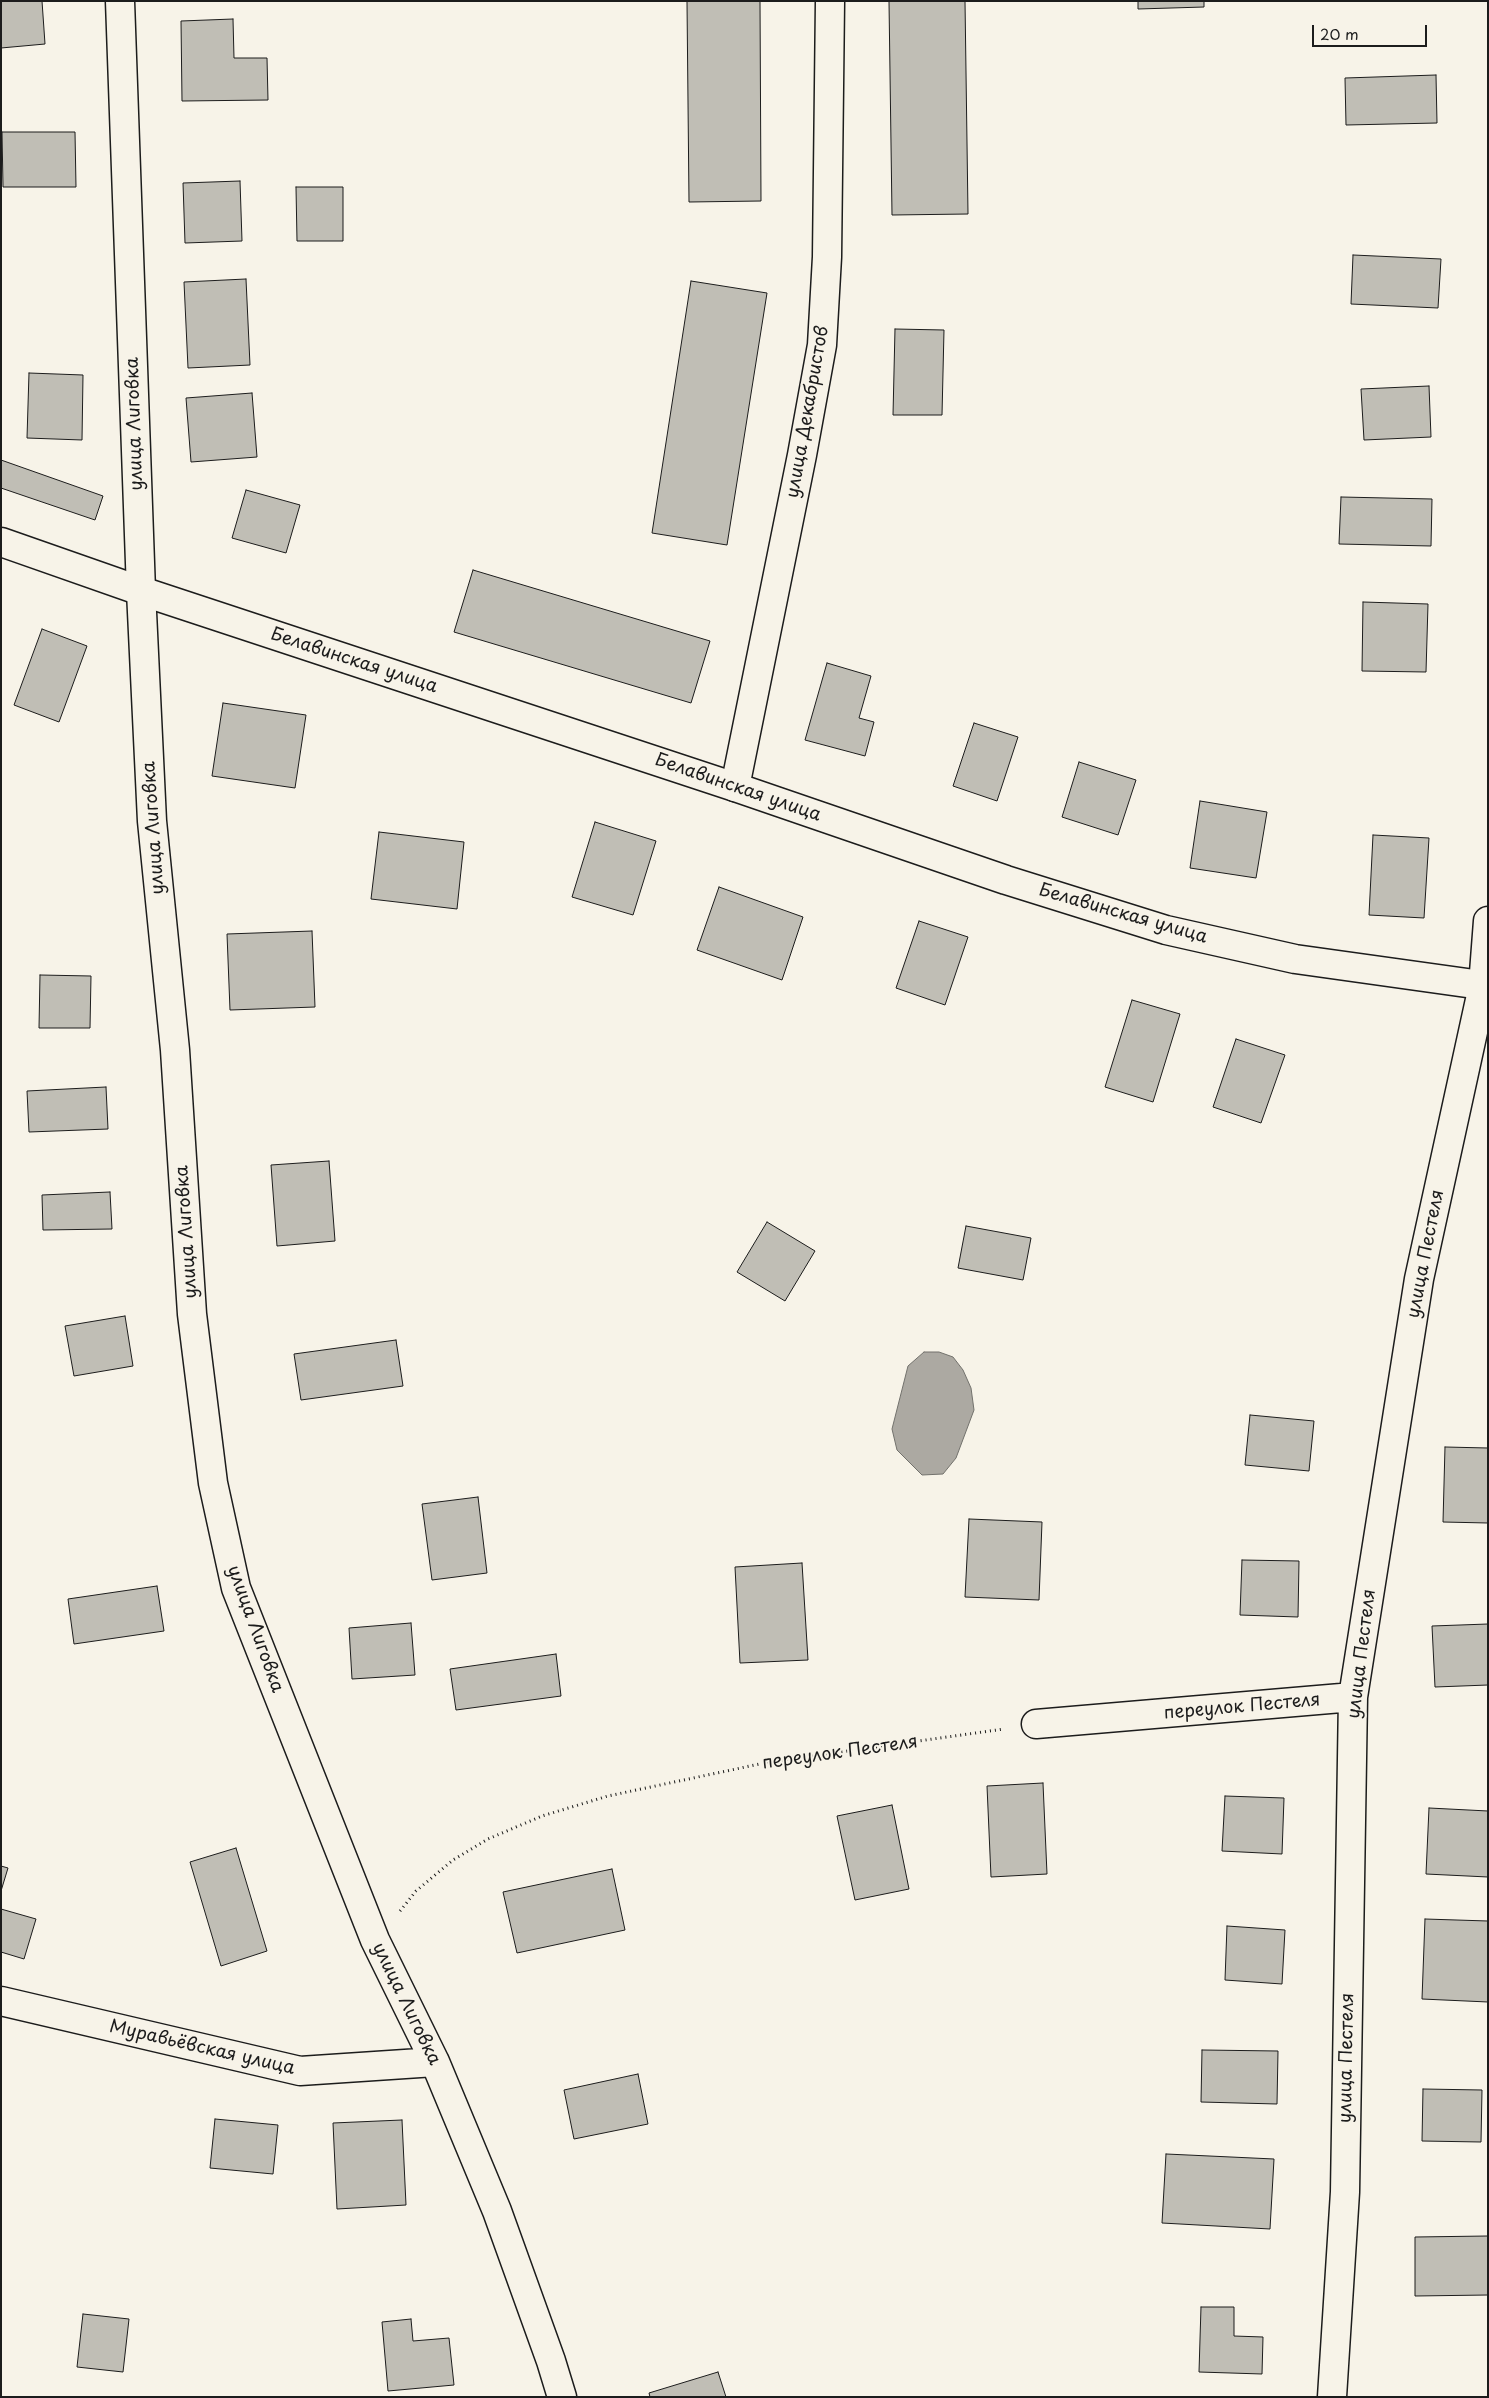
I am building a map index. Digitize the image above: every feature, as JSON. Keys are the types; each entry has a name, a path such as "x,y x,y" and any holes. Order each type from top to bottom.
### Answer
{"street":[{"name":"улица Лиговка","path":"120,1 141,591 152,821 175,1050 192,1314 213,1482 236,1588 375,1940 435,2062 497,2211 562,2397"},
{"name":"улица Декабристов","path":"735,786 822,345 827,257 830,1"},
{"name":"Белавинская улица","path":"1,542 141,591 735,786 1006,880 1166,930 1295,959 1486,986"},
{"name":"улица Пестеля","path":"1332,2397 1345,2192 1353,1698 1419,1279 1486,986 1488,921"},
{"name":"переулок Пестеля","path":"1036,1724 1353,1698"},
{"name":"Муравьёвская улица","path":"1,2001 300,2071 435,2062"}],"path":[{"name":"переулок Пестеля","path":"375,1940 416,1891 453,1860 488,1838 542,1816 608,1796 768,1762 1036,1724"}],"shaded area":[{"path":"924,1352 939,1352 953,1357 963,1370 971,1388 974,1410 956,1458 943,1474 922,1475 897,1450 892,1429 908,1366"}],"building":[{"path":"1,1 42,1 45,44 1,48"},
{"path":"687,1 760,1 761,201 689,202"},
{"path":"889,1 965,1 968,214 892,215"},
{"path":"1138,1 1204,1 1204,7 1138,9"},
{"path":"233,19 234,58 267,58 268,100 182,101 181,21"},
{"path":"1436,75 1437,123 1346,125 1345,78"},
{"path":"2,132 75,132 76,187 3,187"},
{"path":"240,181 242,241 185,243 183,183"},
{"path":"296,187 343,187 343,241 297,241"},
{"path":"1353,255 1441,259 1438,308 1351,304"},
{"path":"246,279 250,365 188,368 184,282"},
{"path":"691,281 767,293 727,545 652,533"},
{"path":"895,329 944,330 942,415 893,415"},
{"path":"29,373 83,375 82,440 27,438"},
{"path":"1429,386 1431,437 1364,440 1361,389"},
{"path":"252,393 257,457 191,462 186,398"},
{"path":"1,460 103,496 95,520 1,488"},
{"path":"246,490 300,505 286,553 232,538"},
{"path":"1341,497 1432,499 1431,546 1339,544"},
{"path":"473,570 710,641 691,703 454,632"},
{"path":"1363,602 1428,604 1426,672 1362,671"},
{"path":"42,629 87,646 59,722 14,705"},
{"path":"827,663 871,676 859,718 874,722 865,756 805,740"},
{"path":"223,703 306,715 295,788 212,776"},
{"path":"974,723 1018,737 997,801 953,786"},
{"path":"1079,762 1136,780 1118,835 1062,817"},
{"path":"1200,801 1267,812 1256,878 1190,868"},
{"path":"595,822 656,841 633,915 572,897"},
{"path":"379,832 464,842 457,909 371,899"},
{"path":"1373,835 1429,838 1424,918 1369,915"},
{"path":"719,887 803,917 782,980 697,950"},
{"path":"919,921 968,937 945,1005 896,988"},
{"path":"312,931 315,1007 230,1010 227,934"},
{"path":"40,975 91,976 90,1028 39,1028"},
{"path":"1132,1000 1180,1014 1153,1102 1105,1087"},
{"path":"1236,1039 1285,1055 1261,1123 1213,1107"},
{"path":"106,1087 108,1129 29,1132 27,1091"},
{"path":"329,1161 335,1241 277,1246 271,1165"},
{"path":"110,1192 112,1229 43,1230 42,1195"},
{"path":"767,1222 815,1251 785,1301 737,1272"},
{"path":"966,1226 1031,1238 1023,1280 958,1268"},
{"path":"125,1316 133,1366 74,1376 65,1326"},
{"path":"396,1340 403,1386 301,1400 294,1354"},
{"path":"1250,1415 1314,1421 1309,1471 1245,1465"},
{"path":"1445,1447 1488,1448 1488,1523 1443,1522"},
{"path":"478,1497 487,1573 432,1580 422,1504"},
{"path":"969,1519 1042,1522 1039,1600 965,1597"},
{"path":"1242,1560 1299,1561 1298,1617 1240,1615"},
{"path":"802,1563 808,1660 740,1663 735,1567"},
{"path":"157,1586 164,1631 74,1644 68,1599"},
{"path":"411,1623 415,1675 352,1679 349,1628"},
{"path":"1488,1624 1488,1685 1435,1687 1432,1626"},
{"path":"556,1654 561,1696 456,1710 450,1669"},
{"path":"1043,1783 1047,1874 991,1877 987,1786"},
{"path":"1225,1796 1284,1798 1282,1854 1222,1851"},
{"path":"892,1805 909,1889 855,1900 837,1816"},
{"path":"1429,1808 1488,1811 1488,1877 1426,1874"},
{"path":"236,1848 267,1951 221,1966 190,1862"},
{"path":"1,1866 8,1868 1,1891"},
{"path":"612,1869 625,1930 517,1953 503,1892"},
{"path":"1,1909 36,1919 24,1959 1,1952"},
{"path":"1425,1919 1488,1921 1488,2002 1422,1999"},
{"path":"1227,1926 1285,1930 1282,1984 1225,1980"},
{"path":"1202,2050 1278,2051 1277,2104 1201,2102"},
{"path":"638,2074 648,2124 574,2139 564,2090"},
{"path":"1423,2089 1482,2090 1481,2142 1422,2141"},
{"path":"215,2119 278,2125 273,2174 210,2168"},
{"path":"402,2120 406,2205 337,2209 333,2123"},
{"path":"1166,2154 1274,2159 1270,2229 1162,2223"},
{"path":"1488,2236 1488,2295 1415,2296 1415,2237"},
{"path":"1201,2307 1234,2307 1234,2336 1263,2337 1262,2374 1199,2372"},
{"path":"83,2314 129,2319 123,2372 77,2367"},
{"path":"411,2319 413,2341 449,2338 454,2385 388,2391 382,2322"},
{"path":"718,2372 726,2397 650,2397 649,2393"}]}
